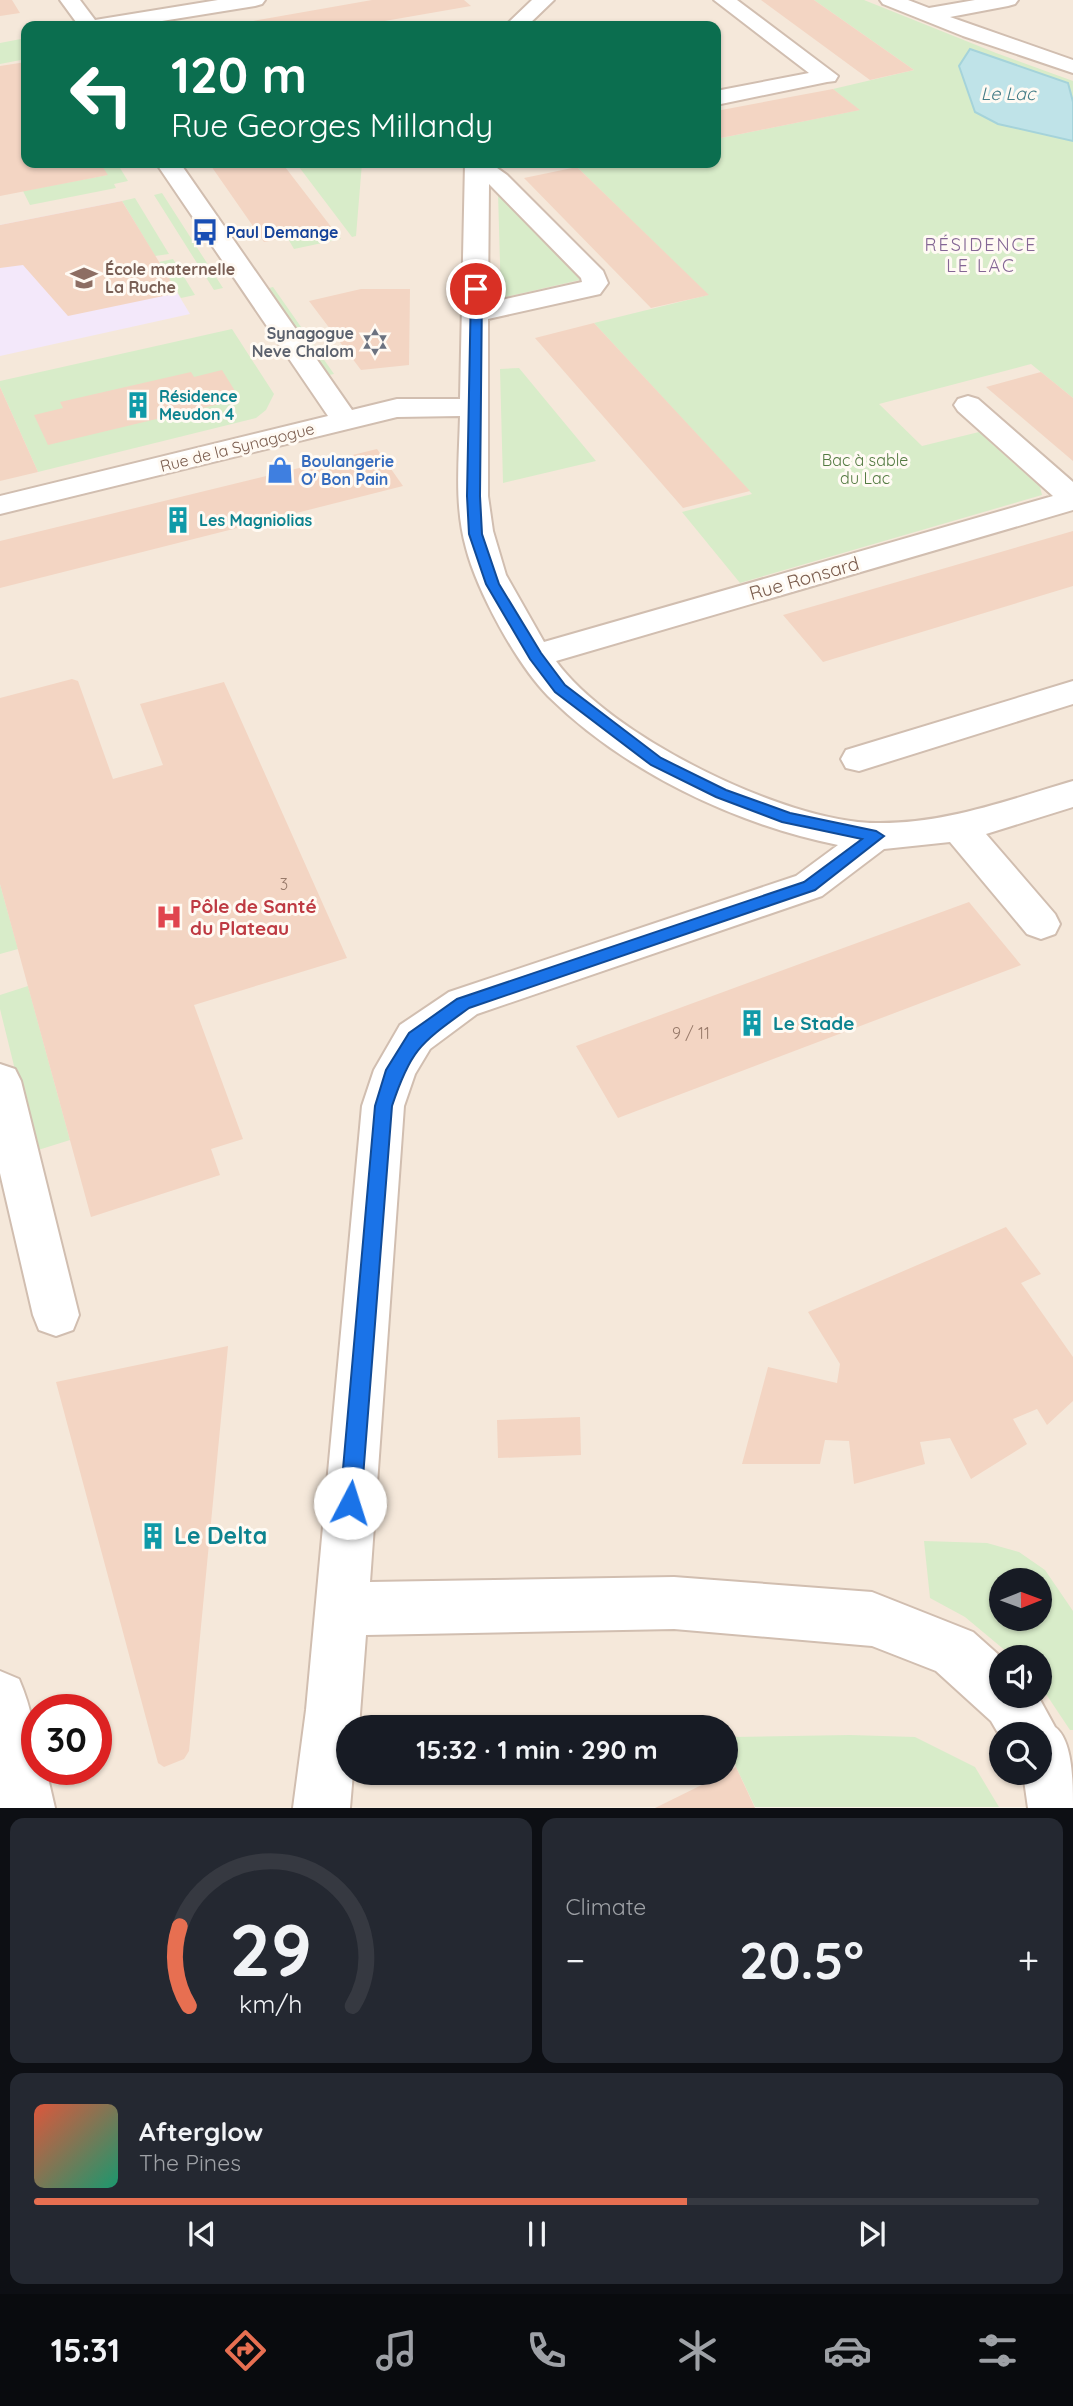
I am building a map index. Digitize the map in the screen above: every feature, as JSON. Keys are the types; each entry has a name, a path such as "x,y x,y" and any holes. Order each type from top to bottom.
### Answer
{"street":[{"path":"70,0 85,21"},
{"path":"125,21 255,0"},
{"path":"521,21 544,0"},
{"path":"721,97 827,76 724,0"},
{"path":"890,0 1073,67"},
{"path":"928,15 1008,0"},
{"path":"171,168 345,421"},
{"path":"477,168 473,496 476,534 493,584 535,656 560,688 656,762 721,793 788,818 876,836 960,827 999,819 1073,794"},
{"path":"476,314 591,288 595,283 594,276 499,180 483,168"},
{"name":"Rue Ronsard","path":"968,405 1073,499"},
{"name":"Rue de la Synagogue","path":"0,505 397,408 476,407"},
{"name":"Rue Ronsard","path":"535,656 1073,499"},
{"path":"859,759 1073,692"},
{"path":"960,827 1041,923"},
{"path":"321,1808 342,1609 383,1106 395,1070 415,1037 463,1003 809,886 876,836"},
{"path":"0,1081 56,1315"},
{"path":"342,1609 674,1603 872,1619 954,1651 989,1683"},
{"path":"0,1698 27,1808"},
{"path":"1052,1768 1056,1808"}],"shaded area":[{"path":"0,0 1073,0 1073,1807 0,1808"},
{"name":"École maternelle La Ruche","path":"122,201 190,314 0,356 0,225"}],"green space":[{"name":"Bac à sable du Lac","path":"814,0 864,0 1073,81 1073,398 1031,364 879,404 922,446 979,432 1040,487 1042,495 740,583 682,512 752,494 594,323 708,295 578,168 721,168 721,138 859,110 833,89 914,70"},
{"path":"21,39 21,60 0,64 0,43"},
{"path":"103,168 120,168 128,181 114,184 116,188 30,205 23,191 107,175"},
{"path":"300,168 362,168 356,236 352,237"},
{"path":"498,192 581,277 580,280 501,298"},
{"path":"162,193 223,288 214,290 154,195"},
{"path":"135,198 169,254 155,256 122,201"},
{"path":"332,228 341,239 294,249 287,237"},
{"path":"173,259 195,295 181,298 159,262"},
{"path":"273,287 334,374 324,376 265,289"},
{"path":"232,329 274,394 266,410 256,418 38,472 0,387 0,381"},
{"path":"519,368 596,461 503,483 500,369"},
{"path":"0,884 18,949 0,954"},
{"path":"28,986 70,1140 35,1151 0,1009 0,995"},
{"path":"924,1541 987,1543 1019,1552 1042,1568 989,1568 989,1631 1052,1631 1052,1580 1073,1611 1073,1730 1070,1730 1052,1703 1052,1645 999,1645 965,1617 930,1598"},
{"path":"738,1737 915,1737 975,1767 999,1807 755,1807 738,1771"}],"water":[{"name":"Le Lac","path":"970,49 1068,83 1073,102 1073,141 998,124 975,112 959,66"}],"building":[{"path":"0,0 12,0 20,13 0,16"},
{"path":"372,0 464,0 471,6 385,21 252,21"},
{"path":"761,0 814,0 914,70 870,80"},
{"path":"21,63 21,168 103,168 108,175 0,196 0,66"},
{"path":"833,89 860,110 721,138 721,110"},
{"path":"212,168 286,168 332,228 264,242"},
{"path":"578,168 709,295 651,308 524,178"},
{"name":"École maternelle La Ruche","path":"122,201 178,293 68,316 23,265 0,268 0,225"},
{"name":"Synagogue Neve Chalom","path":"361,289 410,289 409,365 361,370 309,301"},
{"path":"594,323 750,491 683,508 535,338"},
{"name":"Résidence Meudon 4","path":"222,370 240,399 48,445 34,415 63,408 60,402 191,372 194,377"},
{"path":"1041,372 1073,398 1073,461 986,387"},
{"path":"0,387 38,472 0,481"},
{"name":"Les Magniolias","path":"377,449 403,486 0,588 0,541"},
{"path":"1073,531 1073,586 823,662 783,615"},
{"name":"Pôle de Santé du Plateau","path":"72,679 78,681 113,779 163,765 140,704 224,682 347,958 194,1005 243,1139 211,1149 220,1175 91,1217 0,884 0,698"},
{"name":"Le Stade","path":"969,902 1021,965 618,1118 576,1046"},
{"path":"1006,1227 1041,1274 1021,1283 1073,1357 1073,1401 1047,1425 1037,1409 1013,1419 1027,1444 971,1479 950,1438 920,1442 925,1464 854,1484 849,1441 825,1440 820,1464 742,1464 768,1367 837,1383 840,1364 808,1312"},
{"name":"Le Delta","path":"228,1346 189,1751 184,1759 164,1767 158,1763 56,1382"},
{"path":"580,1417 581,1455 498,1458 497,1420"},
{"path":"738,1771 755,1808 655,1808 702,1785 738,1785"}],"place":[{"name":"Paul Demange","path":"205,232"},
{"name":"École maternelle La Ruche","path":"84,278"},
{"name":"Synagogue Neve Chalom","path":"375,342"},
{"name":"Résidence Meudon 4","path":"138,405"},
{"name":"Boulangerie O' Bon Pain","path":"280,470"},
{"name":"Les Magniolias","path":"178,520"},
{"name":"Pôle de Santé du Plateau","path":"169,917"},
{"name":"Le Stade","path":"752,1023"},
{"name":"Le Delta","path":"153,1536"}],"district":[{"name":"RÉSIDENCE LE LAC","path":"981,255"}],"route":[{"path":"350,1503 383,1106 395,1070 415,1037 463,1003 809,886 876,836 788,818 721,793 656,762 560,688 535,656 493,584 476,534 473,496 476,289"}]}
